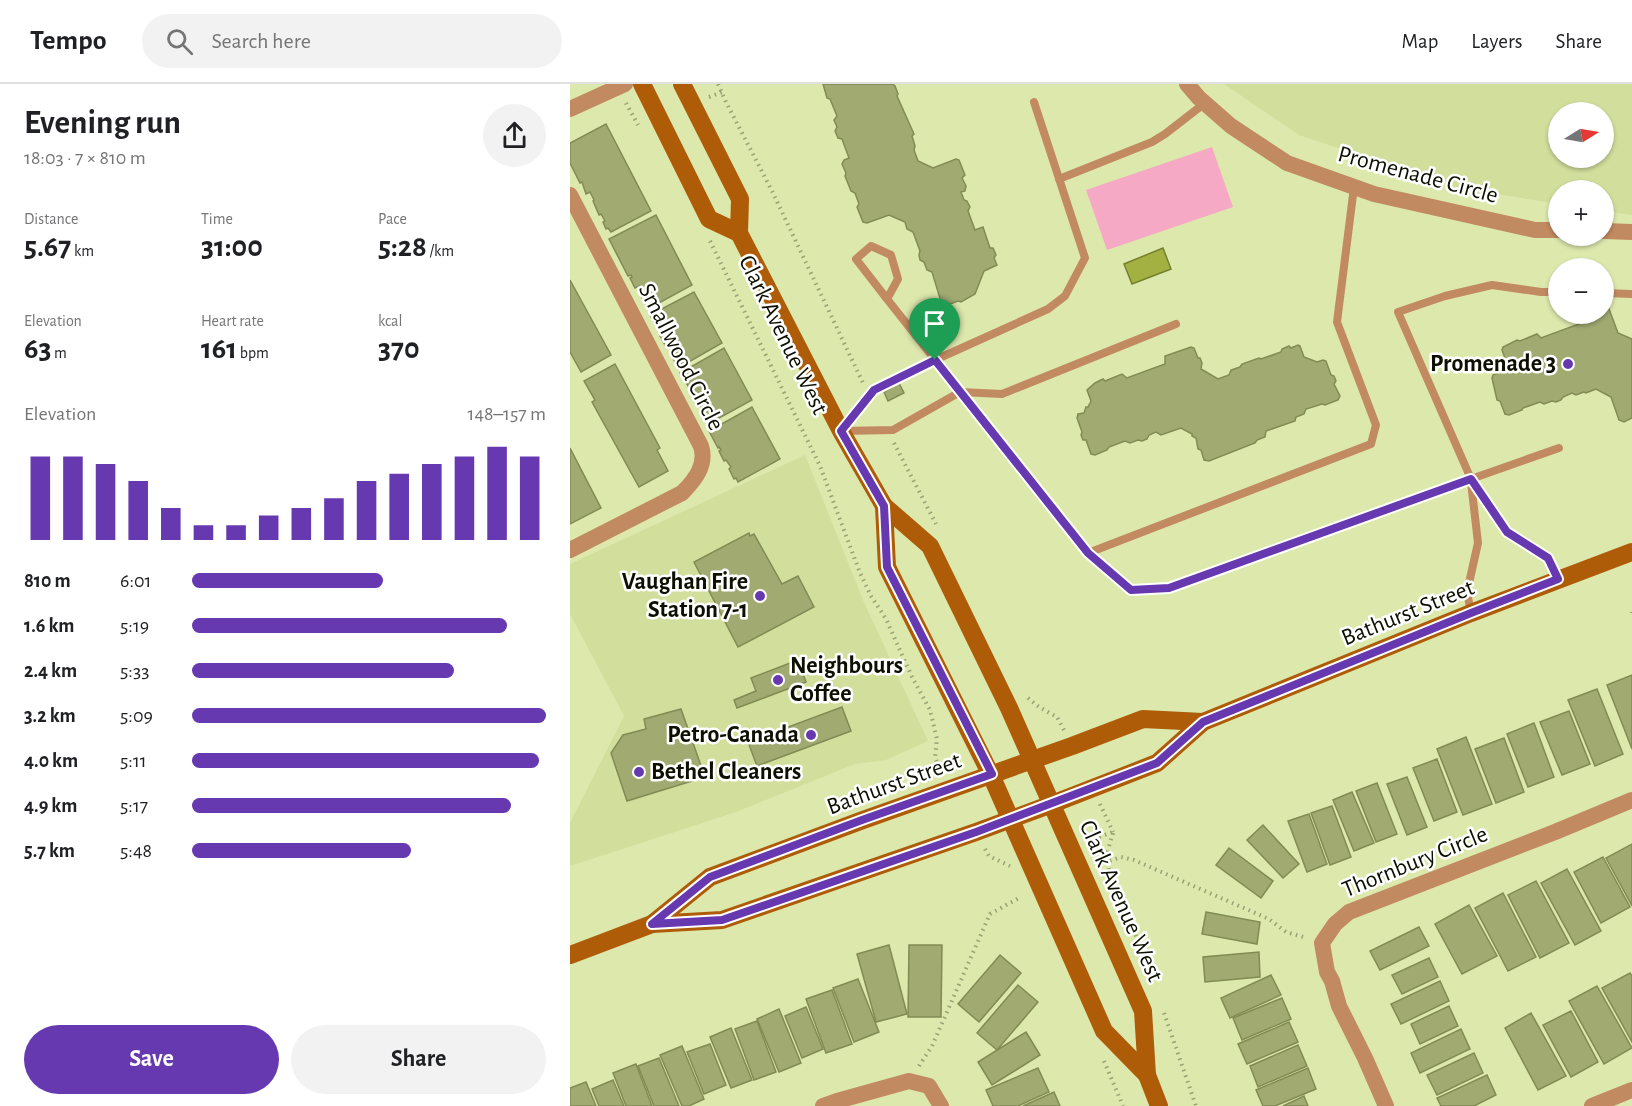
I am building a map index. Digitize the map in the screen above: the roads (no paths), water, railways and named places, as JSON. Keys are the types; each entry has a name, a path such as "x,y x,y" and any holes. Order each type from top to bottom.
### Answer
{"street":[{"name":"Clark Avenue West","path":"642,84 709,219 739,233"},
{"name":"Clark Avenue West","path":"682,84 740,199 739,233 841,431 884,506 930,546 1004,699 1143,1011 1147,1075 1159,1106"},
{"name":"Promenade Circle","path":"1187,84 1204,103 1231,126 1287,163 1374,194 1535,230 1548,230"},
{"path":"570,109 622,86"},
{"name":"Smallwood Circle","path":"570,195 701,446 703,456 699,472 682,493 570,549"},
{"path":"1614,231 1632,232"},
{"name":"Clark Avenue West","path":"884,506 887,567 992,774 1104,1031 1147,1075"},
{"name":"Bathurst Street","path":"570,955 652,924 722,920 1052,804 1157,763 1203,722 1471,613 1632,552"},
{"name":"Bathurst Street","path":"652,924 710,877 862,820 1143,719 1203,722"},
{"name":"Thornbury Circle","path":"1386,1106 1340,1006 1327,972 1322,943 1335,924 1349,912 1632,800"},
{"path":"823,1106 909,1081 929,1086 941,1106"},
{"path":"1592,1106 1632,1090"}],"lane":[{"path":"841,431 874,390 1048,309 1065,296 1085,258 1034,102"},
{"path":"1059,179 1152,142 1166,134 1204,103"},
{"path":"1088,553 1371,444 1376,425 1337,322 1354,186"},
{"path":"887,299 898,279 891,255 871,246 856,259 887,299 960,392 1088,553 1131,590 1169,588 1560,448"},
{"path":"1548,292 1492,285 1445,296 1398,312 1471,479 1507,532 1548,558 1558,579"},
{"path":"1614,293 1632,294"},
{"path":"841,431 893,430 960,392 1002,393 1176,324"},
{"path":"1471,479 1478,543 1467,592 1471,613"}],"place":[{"name":"Promenade 3","path":"1568,364"},
{"name":"Vaughan Fire Station 7-1","path":"760,596"},
{"name":"Neighbours Coffee","path":"778,680"},
{"name":"Petro-Canada","path":"811,735"},
{"name":"Bethel Cleaners","path":"639,772"}]}
